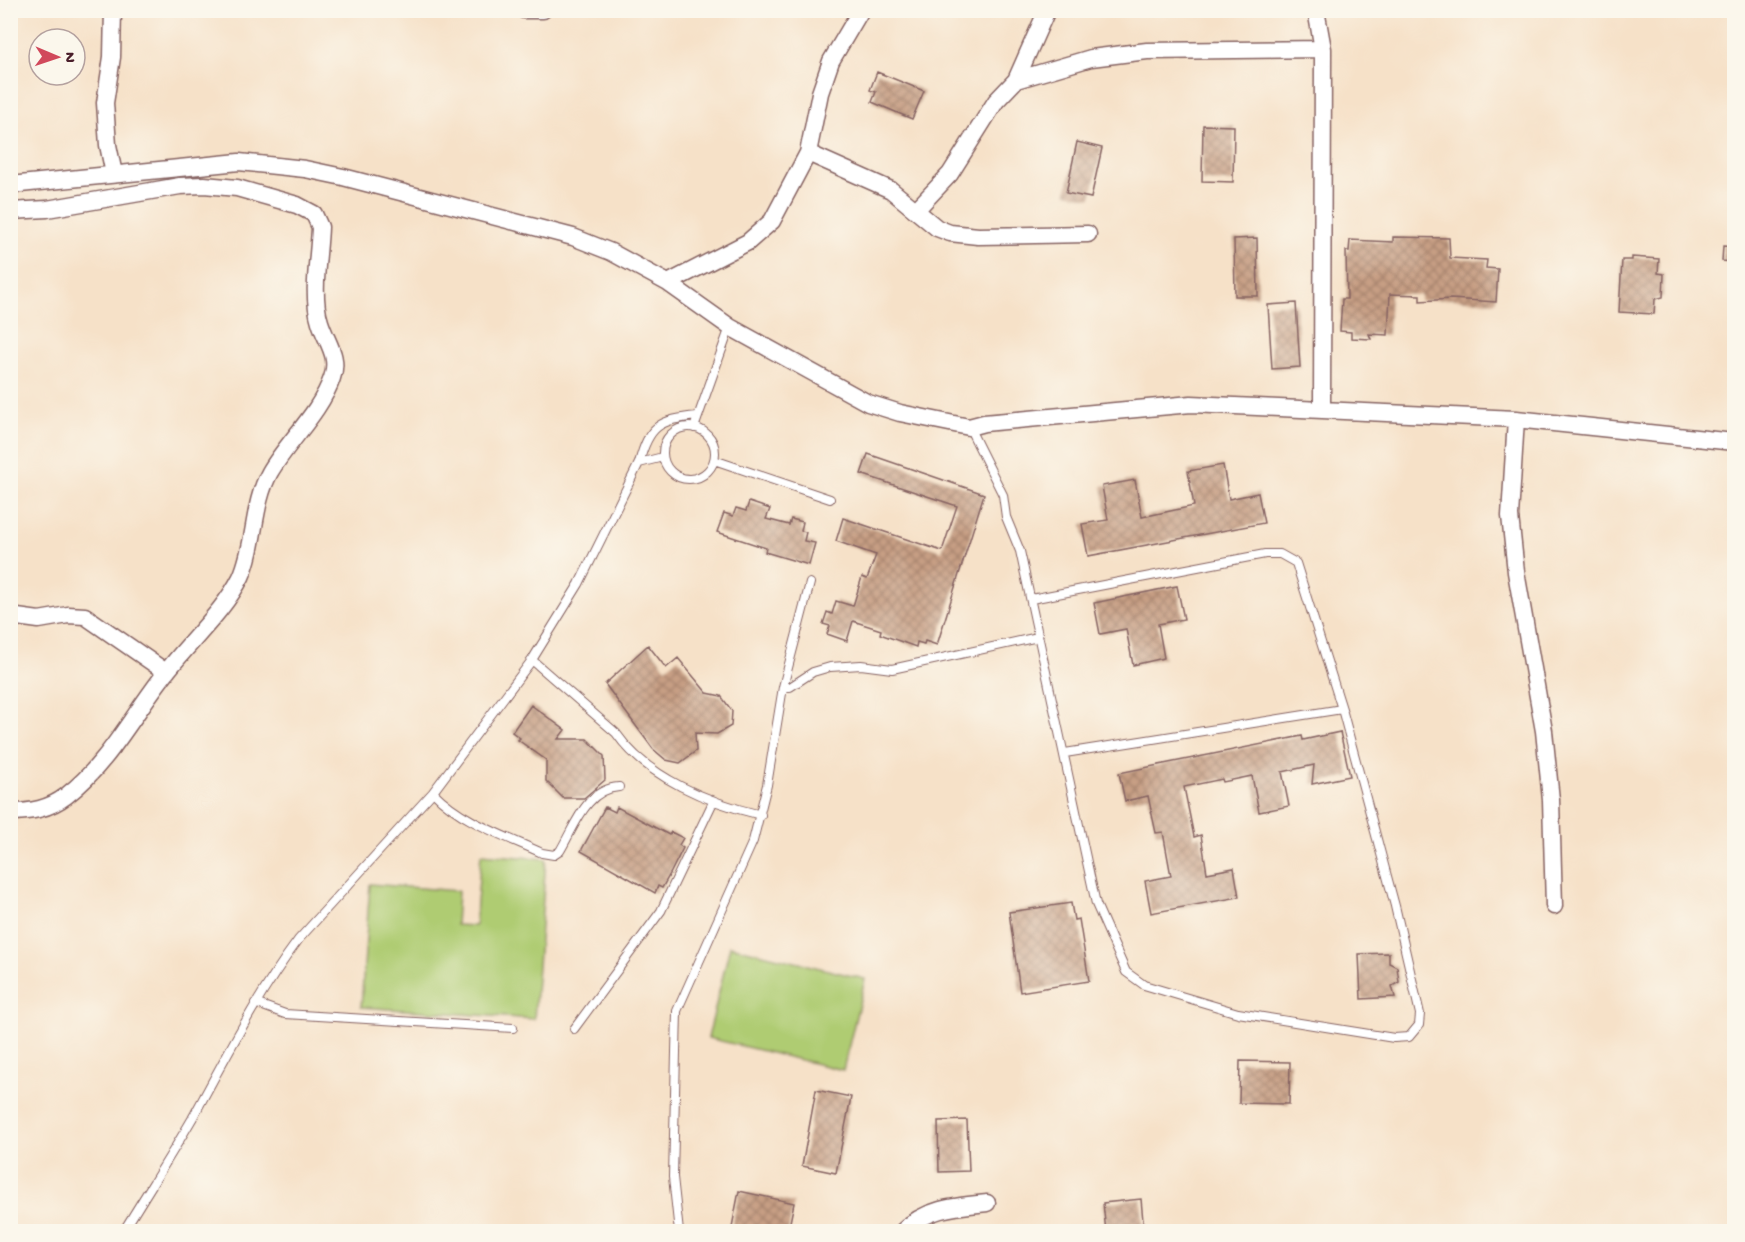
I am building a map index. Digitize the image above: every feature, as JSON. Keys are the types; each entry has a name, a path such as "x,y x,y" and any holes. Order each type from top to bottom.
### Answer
{"street":[{"path":"113,10 112,57 105,103 108,145 114,174"},
{"path":"524,10 543,10"},
{"path":"668,283 761,233 772,221 808,153 820,93 831,61 861,10"},
{"path":"917,209 950,174 996,101 1016,80 1047,10"},
{"path":"1316,10 1323,49 1322,410"},
{"path":"1016,80 1091,58 1147,51 1323,49"},
{"path":"808,153 891,190 917,209 937,228 950,233 978,236 1088,234"},
{"path":"10,186 239,162 306,169 573,237 611,252 668,283 730,327 868,403 900,413 969,427 984,423 1191,404 1516,418 1734,442"},
{"path":"10,211 47,209 180,186 204,185 237,188 297,205 308,210 318,219 320,227 316,302 320,322 334,356 332,377 325,393 269,474 262,492 248,554 232,591 166,672 114,748 66,797 44,809 10,812"},
{"path":"1516,418 1510,516 1516,572 1544,731 1551,800 1554,906"},
{"path":"10,616 39,620 68,615 85,616 166,672"},
{"path":"902,1232 908,1225 941,1208 987,1203"}],"lane":[{"path":"694,428 730,327"},
{"path":"123,1232 190,1121 255,1003 299,939 433,792 532,660 579,584 654,428 672,419 698,416"},
{"path":"969,427 1003,495 1006,517 1020,551 1096,904 1126,972 1144,985 1238,1013 1394,1038 1410,1037 1419,1025 1420,1014 1395,906 1342,710 1301,573 1290,557 1265,554 1031,598"},
{"path":"694,428 709,436 715,452 714,460 704,474 688,480 673,474 663,457 665,442 670,435 677,430 694,428"},
{"path":"639,463 663,457"},
{"path":"714,460 830,499"},
{"path":"679,1232 673,1177 677,1011 696,970 701,953 720,920 737,881 761,815 783,687 810,583"},
{"path":"783,687 790,687 813,672 830,667 861,665 892,669 1038,637"},
{"path":"532,660 616,733 623,744 675,783 713,802 761,815"},
{"path":"1065,753 1342,710"},
{"path":"433,792 453,810 549,856 560,851 588,802 597,793 606,788 619,788"},
{"path":"574,1029 661,911 713,802"},
{"path":"255,1003 285,1014 513,1028"}],"green space":[{"path":"481,854 546,859 534,1019 361,1007 370,884 458,891 456,925 475,926"},
{"path":"730,946 865,979 843,1070 708,1038"}],"building":[{"path":"877,72 924,91 912,119 872,102 876,92 870,90"},
{"path":"1203,125 1234,126 1233,182 1202,181"},
{"path":"1077,142 1102,148 1091,198 1066,193"},
{"path":"1393,237 1449,238 1450,258 1487,260 1486,268 1498,269 1496,302 1451,299 1420,301 1420,295 1390,294 1388,335 1369,334 1371,339 1351,338 1351,332 1340,331 1342,299 1347,299 1346,251 1349,251 1350,240 1393,242"},
{"path":"1257,238 1258,296 1235,296 1234,239"},
{"path":"1723,246 1734,247 1734,262 1722,261"},
{"path":"1632,257 1659,259 1658,273 1664,274 1663,297 1655,299 1654,314 1619,312 1622,260 1632,260"},
{"path":"1296,303 1300,367 1272,369 1268,305"},
{"path":"868,454 984,494 937,645 925,641 924,644 917,642 916,647 880,634 881,630 853,621 847,641 827,634 830,626 823,624 827,612 832,614 836,601 853,606 862,577 867,579 876,555 836,541 843,518 942,551 957,506 861,474"},
{"path":"1223,465 1229,499 1258,493 1264,523 1088,556 1082,524 1108,520 1102,486 1135,480 1142,517 1194,506 1188,471"},
{"path":"749,502 770,509 766,519 789,525 791,519 803,522 801,531 806,532 804,541 815,543 809,565 765,552 766,548 717,532 724,513 733,516 736,508 746,511"},
{"path":"1177,586 1184,619 1158,624 1164,658 1133,665 1126,629 1100,634 1094,603"},
{"path":"648,645 666,668 678,658 707,693 721,696 732,711 731,726 717,734 695,733 696,751 680,763 666,760 653,749 605,684"},
{"path":"531,705 565,730 558,739 587,739 604,756 605,780 584,798 563,798 546,781 546,760 518,740 520,738 512,732"},
{"path":"1340,732 1350,776 1312,784 1314,765 1282,772 1289,806 1259,812 1252,776 1223,782 1222,779 1184,787 1194,837 1201,835 1207,873 1234,868 1239,897 1151,913 1145,881 1171,876 1163,832 1156,833 1148,796 1125,801 1119,773 1302,736 1303,740"},
{"path":"605,807 615,812 617,807 669,835 671,832 683,838 679,845 683,848 671,872 662,888 658,886 655,893 581,851"},
{"path":"1071,903 1074,920 1079,919 1089,981 1020,992 1009,912"},
{"path":"1389,953 1389,963 1397,967 1399,982 1392,986 1395,997 1361,999 1359,954"},
{"path":"1240,1061 1290,1062 1289,1104 1239,1103"},
{"path":"816,1090 851,1097 836,1173 802,1166"},
{"path":"967,1120 969,1171 939,1172 938,1121"},
{"path":"739,1191 794,1203 788,1232 731,1232"},
{"path":"1141,1199 1144,1232 1106,1232 1103,1203"}]}
